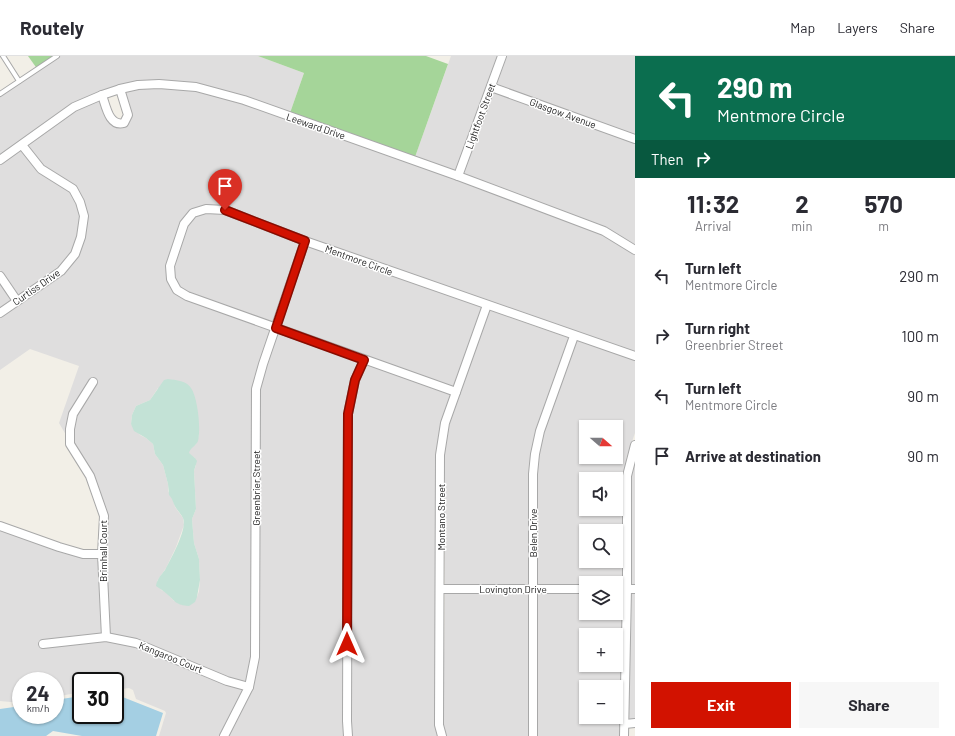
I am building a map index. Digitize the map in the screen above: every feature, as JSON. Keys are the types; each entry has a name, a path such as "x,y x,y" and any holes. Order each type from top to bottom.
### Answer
{"street":[{"name":"Lightfoot Street","path":"458,176 502,56"},
{"name":"Leeward Drive","path":"0,160 74,107 102,95 138,85 159,84 196,87 244,100 458,176 604,231 635,250"},
{"name":"Glasgow Avenue","path":"491,87 635,139"},
{"path":"102,95 112,121 116,124 124,123 128,115 120,89"},
{"name":"Curtiss Drive","path":"0,313 61,271 75,254 81,236 84,216 80,202 73,189 41,169 22,145"},
{"name":"Mentmore Circle","path":"456,392 187,296 177,290 171,279 170,266 184,224 193,213 206,209 225,210 305,241 635,356"},
{"name":"Greenbrier Street","path":"224,736 249,687 255,657 256,389 263,364 305,241"},
{"path":"0,276 17,301"},
{"name":"Montano Street","path":"442,736 439,725 441,589 440,455 445,423 487,305"},
{"name":"Belen Drive","path":"533,736 532,589 533,474 535,454 540,431 574,336"},
{"path":"348,736 346,721 348,414 355,380 364,360"},
{"name":"Brimhall Court","path":"93,382 73,414 70,430 70,444 90,476 104,516 102,554 106,637"},
{"path":"624,736 631,589 627,476 635,445"},
{"path":"0,526 59,548 83,554 102,554"},
{"name":"Lovington Drive","path":"441,589 579,589"},
{"name":"Kangaroo Court","path":"43,644 106,637 136,643 227,681 249,687"},
{"path":"625,724 635,723"}],"lane":[{"path":"3,56 19,81"},
{"path":"0,94 57,56"}],"shaded area":[{"path":"59,56 258,56 304,73 290,113 245,97 137,82 116,86 0,155 0,95"},
{"path":"451,56 498,56 456,172 415,157"},
{"path":"506,56 635,56 635,136 496,85"},
{"path":"159,88 196,90 243,104 457,179 603,234 635,254 635,353 206,206 181,223 166,264 167,279 174,291 271,330 259,363 251,657 246,682 228,678 109,634 106,554 107,516 73,443 73,430 76,415 98,381 91,378 70,412 66,435 59,423 79,366 30,349 0,370 0,317 22,303 78,256 84,200 44,167 27,145 76,110 100,100 110,123 116,127 126,126 132,116 125,91","holes":["158,388 199,435 196,444 188,453 195,458 196,465 194,471 196,509 192,519 194,543 199,559 199,591 197,597 174,601 166,592 161,590 157,581 166,568 176,547 184,525 183,518 175,507 173,499 168,491 168,484 163,465 155,454 153,444 140,435 131,424 132,415 136,406 150,400"]},
{"path":"494,92 635,143 635,246 463,174"},
{"path":"22,150 70,192 77,203 80,216 77,236 72,252 58,268 18,296 0,270 0,164"},
{"path":"207,213 224,214 301,243 273,324 188,293 180,288 175,279 173,266 188,226 196,216"},
{"path":"308,245 482,307 453,388 281,326"},
{"path":"0,283 12,300 0,308"},
{"path":"489,310 569,338 536,430 531,453 529,473 529,586 445,585 444,456 449,424"},
{"path":"278,332 359,361 351,379 344,413 344,736 228,736 252,691 258,658 260,390 266,366"},
{"path":"576,340 635,360 635,433 627,456 623,476 623,472 579,472 579,516 623,516 623,524 579,524 579,568 623,568 623,576 579,576 579,586 536,586 537,474 543,432"},
{"path":"366,364 451,394 442,422 435,725 438,736 351,736 352,414 358,381"},
{"path":"635,459 635,586 631,586 631,476"},
{"path":"0,530 99,557 102,634 39,641 40,648 106,640 135,646 244,689 220,736 159,736 166,713 165,711 136,699 133,690 129,688 124,689 124,672 72,672 72,694 64,695 64,672 12,672 12,702 0,701"},
{"path":"445,592 528,593 529,736 445,736 443,725"},
{"path":"536,593 579,593 579,620 622,620 622,628 579,628 579,672 621,672 621,680 579,680 579,724 620,724 620,736 536,736"},
{"path":"631,593 635,593 635,720 628,720"}],"green space":[{"path":"28,56 59,56 38,70"},
{"path":"258,56 426,56 448,64 415,157 290,113 304,73"},
{"path":"168,379 181,381 191,388 198,414 198,441 189,453 197,461 194,471 196,509 192,519 194,543 199,559 200,580 195,602 189,606 176,603 156,586 158,579 165,570 178,544 184,523 183,518 169,495 163,465 155,454 153,444 134,431 131,424 132,415 136,406 150,400 164,380"}],"water":[{"path":"72,697 72,724 124,724 124,698 163,713 156,736 82,736 53,731 46,736 0,736 0,709 12,707 12,724 64,724 64,699"}],"route":[{"path":"225,210 305,241 276,328 364,360 355,380 348,414 347,644"}]}
